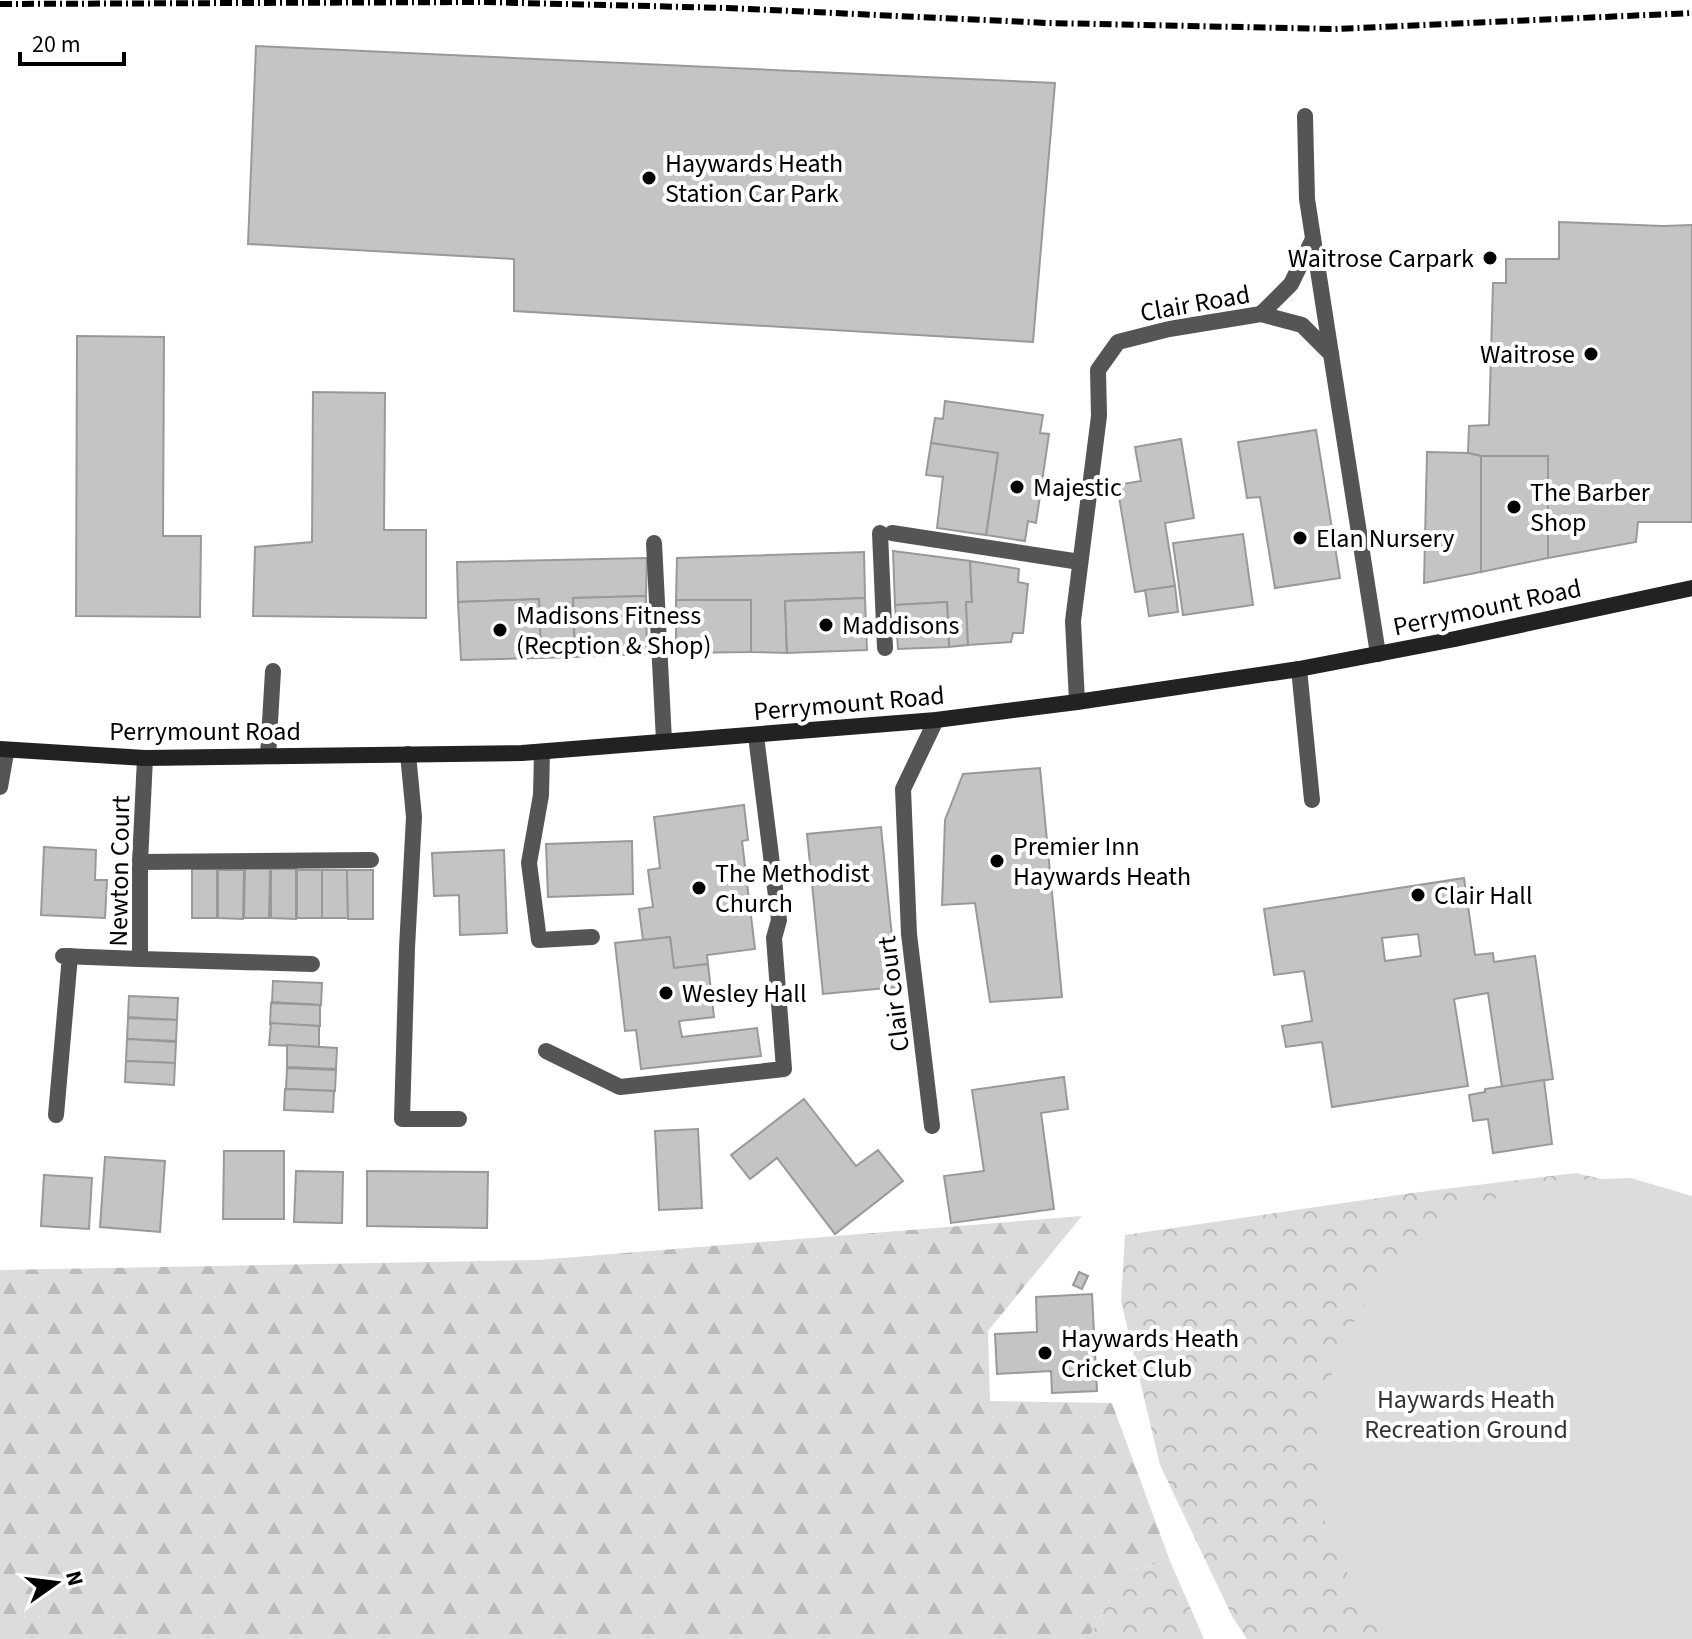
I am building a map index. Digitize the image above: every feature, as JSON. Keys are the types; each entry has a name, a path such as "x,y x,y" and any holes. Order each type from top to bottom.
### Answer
{"main road":[{"name":"Perrymount Road","path":"2,749 145,758 542,752 936,720 1299,669 1692,588"}],"street":[{"path":"1305,116 1307,199 1378,654"},
{"path":"1261,314 1291,284 1313,239"},
{"name":"Clair Road","path":"1077,702 1073,621 1099,416 1098,370 1118,342 1169,329 1261,314 1302,325 1331,354"},
{"path":"885,648 886,533 1080,562"},
{"path":"654,543 664,741"},
{"path":"1299,669 1312,800"},
{"path":"268,756 273,671"},
{"name":"Clair Court","path":"932,1126 909,934 903,789 936,720"},
{"path":"546,1051 620,1087 784,1069 774,938 779,920 756,736"},
{"path":"0,787 6,753 2,749"},
{"path":"542,752 541,795 529,863 539,940 592,937"},
{"path":"408,754 414,817 402,1119 459,1119"},
{"name":"Newton Court","path":"145,758 140,862 140,959 312,964"},
{"path":"140,862 371,860"},
{"path":"56,1115 66,956 140,959"}],"green space":[{"name":"Haywards Heath Recreation Ground","path":"1576,1173 1681,1198 1692,1639 1247,1639 1232,1616 1160,1465 1121,1301 1125,1235 1412,1193"},
{"name":"Haywards Heath Recreation Ground","path":"1631,1178 1692,1196 1692,1639 1391,1639 1361,1605 1325,1522 1317,1433 1339,1345 1387,1269 1457,1213 1541,1181"},
{"path":"1082,1216 988,1331 990,1401 1112,1403 1170,1561 1126,1571 1088,1639 0,1639 0,1270 538,1260"},
{"path":"1170,1561 1204,1639 1088,1639 1126,1571"}],"building":[{"name":"Haywards Heath Station Car Park","path":"256,46 1055,83 1033,342 514,311 514,259 248,244"},
{"name":"Waitrose","path":"1559,222 1692,225 1692,522 1638,522 1636,542 1548,558 1548,456 1481,456 1468,453 1469,426 1489,425 1493,283 1506,283 1506,259 1559,259"},
{"path":"77,336 164,337 163,536 201,536 200,617 76,616"},
{"path":"313,392 385,393 384,530 426,530 426,618 253,616 255,547 312,542"},
{"name":"Majestic","path":"945,401 1043,415 1040,433 1049,434 1036,523 1028,521 1025,541 986,535 998,453 931,443 935,418 943,419"},
{"name":"Elan Nursery","path":"1316,430 1340,578 1275,588 1260,497 1247,498 1238,442"},
{"path":"1181,439 1194,518 1165,523 1175,586 1135,592 1117,485 1141,481 1135,447"},
{"path":"931,443 998,453 986,535 937,528 943,477 926,475"},
{"path":"1427,452 1481,456 1481,572 1424,583"},
{"name":"The Barber Shop","path":"1481,456 1548,456 1548,558 1481,572"},
{"path":"1243,534 1253,605 1183,615 1173,543"},
{"path":"893,551 970,561 972,602 966,602 968,645 949,647 947,602 895,605"},
{"path":"864,552 865,598 785,601 787,653 751,652 751,600 676,600 677,558"},
{"path":"647,558 646,596 573,598 575,657 541,658 539,599 458,602 457,562"},
{"path":"970,561 1019,569 1018,582 1028,584 1023,633 1013,633 1011,642 968,645 966,602 972,602"},
{"path":"1175,586 1178,612 1149,616 1145,590"},
{"path":"646,596 647,654 575,657 573,598"},
{"name":"Maddisons","path":"865,598 867,650 787,653 785,601"},
{"name":"Madisons Fitness (Recption & Shop)","path":"539,599 541,658 461,660 458,602"},
{"path":"676,600 751,600 751,652 676,653"},
{"path":"947,602 949,647 898,649 895,605"},
{"name":"Premier Inn Haywards Heath","path":"1040,768 1062,997 990,1002 975,903 942,905 945,820 963,774"},
{"name":"The Methodist Church","path":"744,805 748,840 742,841 755,949 707,955 708,964 674,968 670,937 643,940 639,909 653,907 648,870 660,868 654,817"},
{"path":"881,827 897,987 823,994 807,834"},
{"path":"632,841 633,894 548,897 546,844"},
{"path":"44,847 96,850 95,880 107,880 105,918 41,915"},
{"path":"504,850 507,933 460,935 459,895 434,896 432,853"},
{"path":"192,869 217,869 217,918 192,918"},
{"path":"245,869 270,869 269,918 244,918"},
{"path":"271,869 296,869 296,919 271,918"},
{"path":"218,870 244,870 243,919 218,918"},
{"path":"297,870 322,870 322,918 297,918"},
{"path":"322,870 347,870 348,918 322,918"},
{"path":"347,870 373,870 373,919 348,919"},
{"path":"1464,878 1475,955 1493,953 1494,962 1535,956 1553,1079 1502,1087 1488,993 1454,999 1468,1086 1332,1107 1322,1042 1286,1047 1282,1026 1312,1021 1304,971 1274,975 1264,909","holes":["1418,934 1421,956 1385,961 1382,938"]},
{"name":"Wesley Hall","path":"670,937 674,968 708,964 714,1017 679,1021 682,1037 757,1028 761,1056 641,1069 636,1030 625,1031 615,943"},
{"path":"273,981 322,983 321,1005 272,1002"},
{"path":"129,996 178,998 177,1020 128,1017"},
{"path":"271,1003 320,1005 320,1026 270,1024"},
{"path":"128,1018 177,1020 176,1041 127,1039"},
{"path":"271,1023 319,1026 319,1047 269,1045"},
{"path":"127,1039 176,1042 175,1063 126,1061"},
{"path":"287,1045 337,1048 336,1069 287,1067"},
{"path":"126,1061 175,1063 174,1085 125,1082"},
{"path":"287,1068 336,1070 335,1091 286,1089"},
{"path":"1064,1077 1068,1109 1041,1113 1054,1209 951,1223 944,1176 984,1171 972,1090"},
{"path":"1544,1080 1552,1144 1493,1153 1488,1119 1473,1121 1469,1095 1485,1092 1485,1089"},
{"path":"285,1089 334,1091 333,1112 284,1110"},
{"path":"804,1099 856,1166 878,1150 903,1181 835,1234 777,1158 750,1179 731,1155"},
{"path":"698,1129 702,1208 659,1210 655,1131"},
{"path":"224,1151 284,1151 284,1219 223,1219"},
{"path":"105,1157 165,1161 160,1232 100,1227"},
{"path":"296,1171 343,1172 342,1223 294,1222"},
{"path":"367,1171 488,1172 487,1228 367,1226"},
{"path":"44,1175 92,1178 89,1229 41,1226"},
{"path":"1079,1272 1088,1276 1082,1289 1073,1285"},
{"name":"Haywards Heath Cricket Club","path":"1092,1294 1097,1391 1052,1393 1051,1371 997,1374 995,1334 1037,1332 1036,1297"}],"railway":[{"path":"0,4 481,2 727,8 1048,23 1335,29 1692,13"}],"place":[{"name":"Haywards Heath Station Car Park","path":"649,178"},
{"name":"Waitrose Carpark","path":"1490,258"},
{"name":"Waitrose","path":"1591,354"},
{"name":"Majestic","path":"1017,487"},
{"name":"The Barber Shop","path":"1514,507"},
{"name":"Elan Nursery","path":"1300,538"},
{"name":"Maddisons","path":"826,625"},
{"name":"Madisons Fitness (Recption & Shop)","path":"500,630"},
{"name":"Premier Inn Haywards Heath","path":"997,861"},
{"name":"The Methodist Church","path":"699,888"},
{"name":"Clair Hall","path":"1418,895"},
{"name":"Wesley Hall","path":"666,993"},
{"name":"Haywards Heath Cricket Club","path":"1045,1353"}]}
